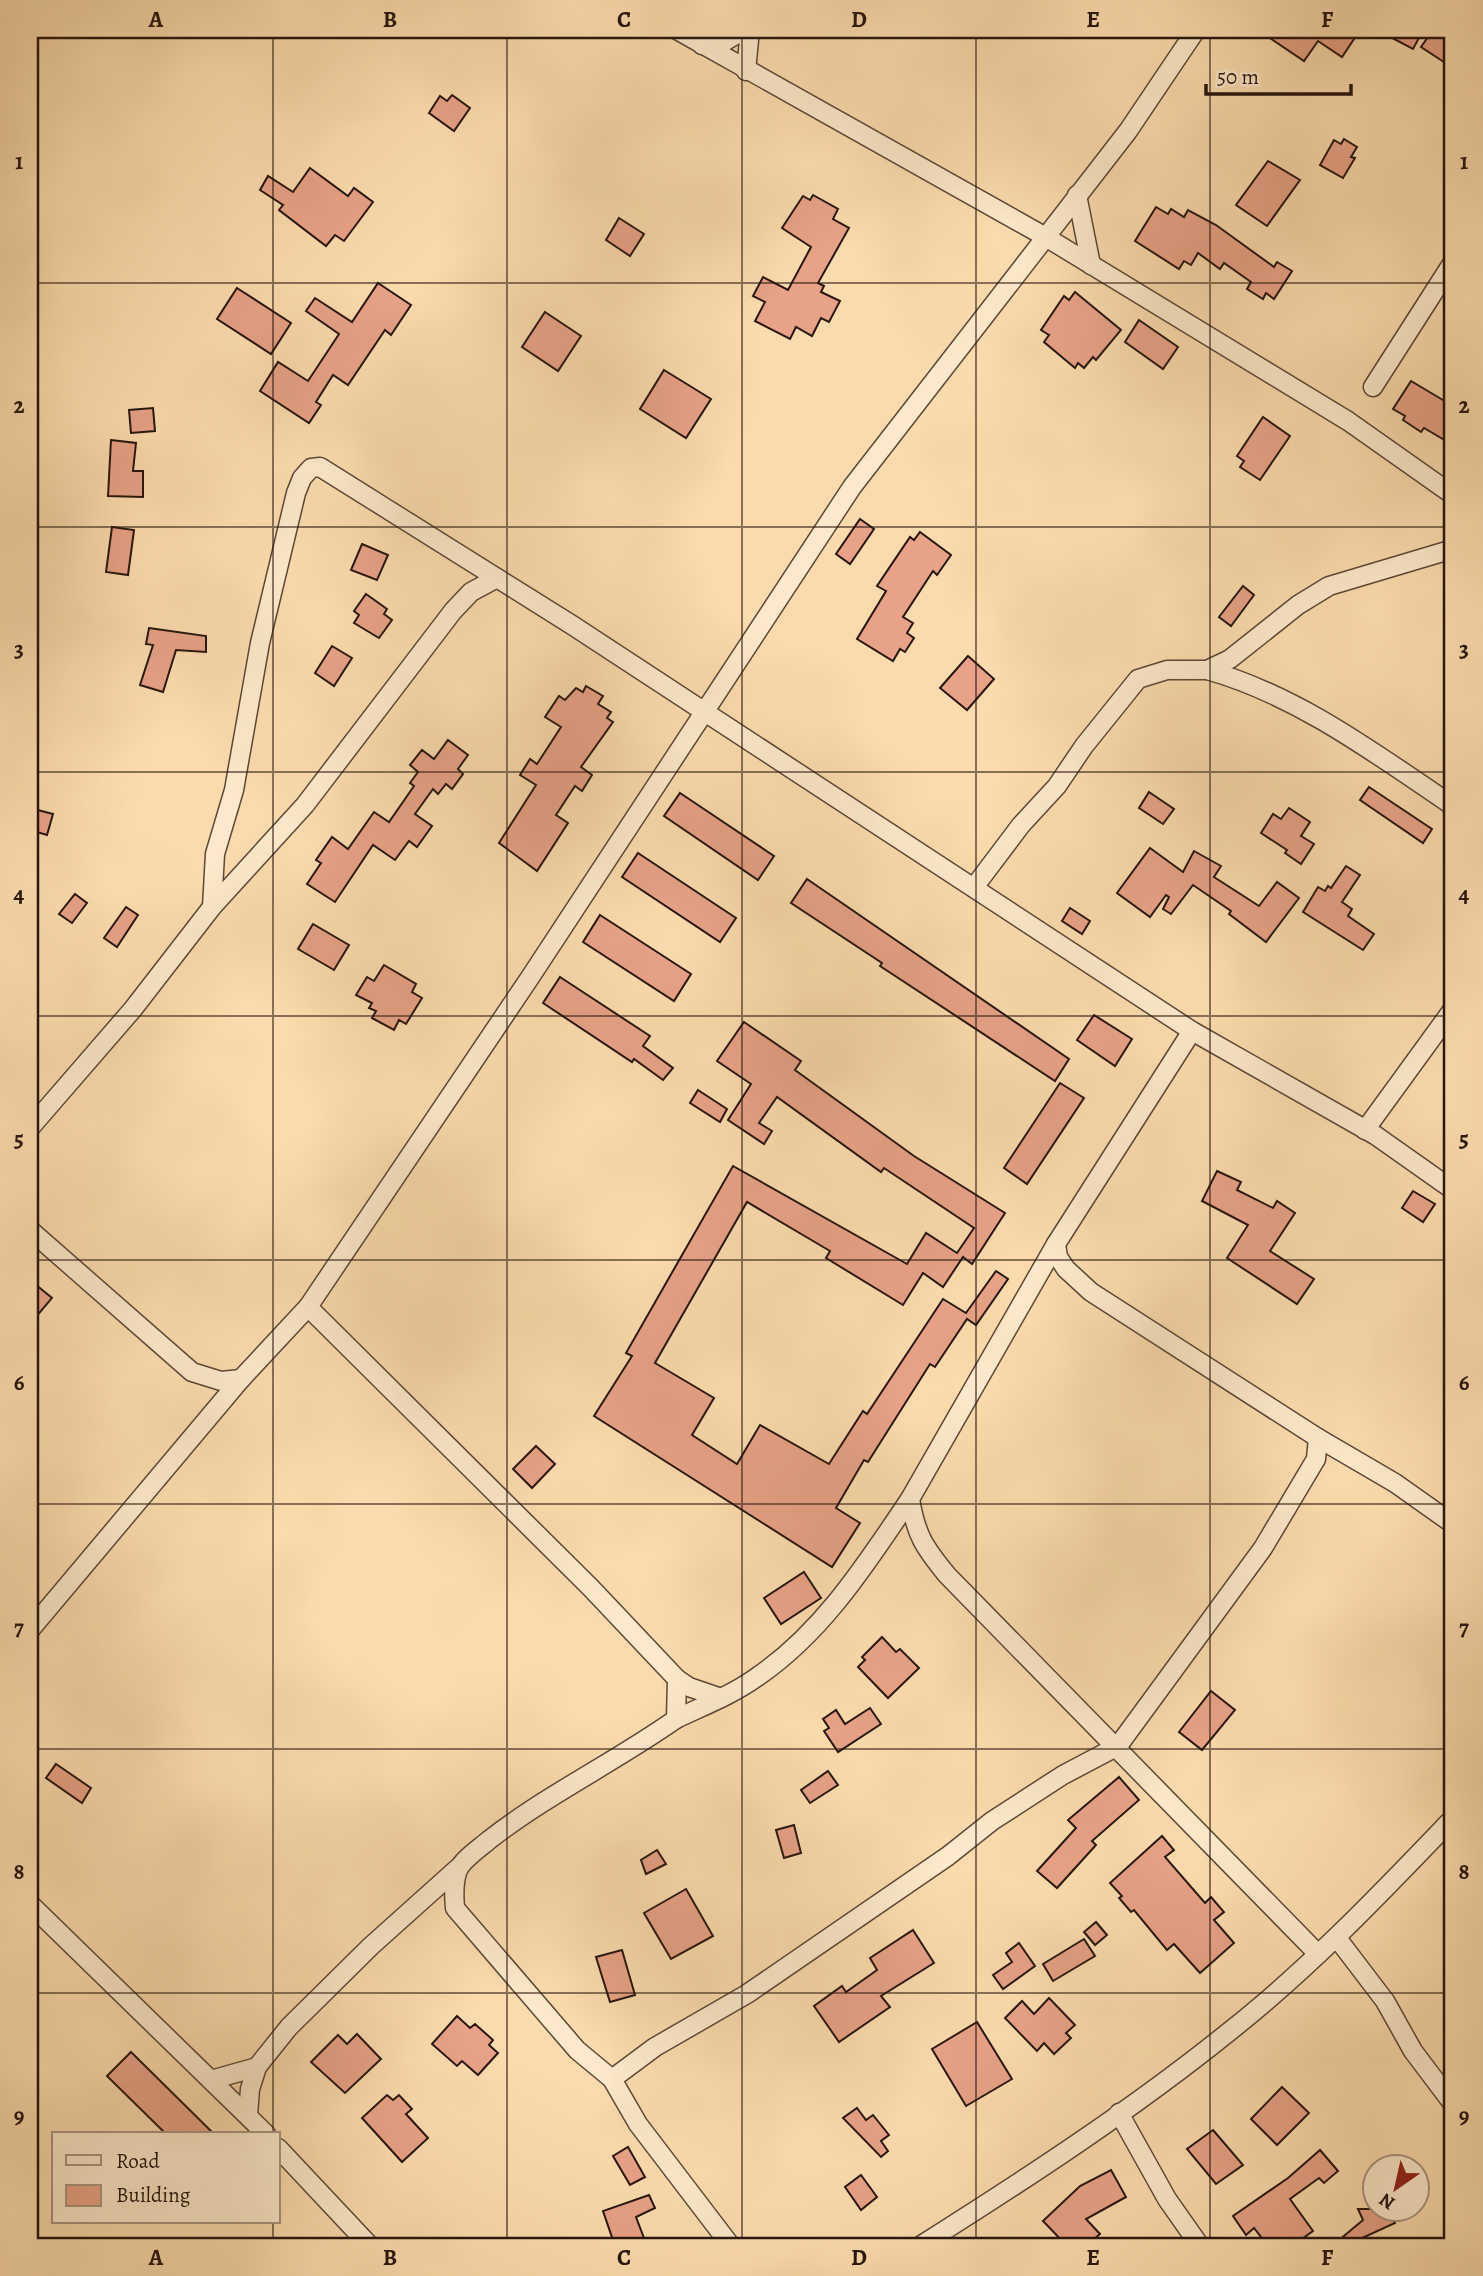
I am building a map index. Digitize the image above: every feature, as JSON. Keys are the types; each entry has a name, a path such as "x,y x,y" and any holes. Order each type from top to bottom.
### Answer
{"street":[{"path":"677,30 1044,236 1348,421 1453,495"},
{"path":"702,46 722,43 744,30"},
{"path":"746,71 750,30"},
{"path":"30,1630 242,1379 307,1307 531,976 852,487 1128,131 1196,30"},
{"path":"1077,195 1091,265"},
{"path":"1373,387 1453,261"},
{"path":"212,907 215,854 234,790 261,643 302,478 312,468 320,467 975,886 1192,1031 1366,1130 1453,1190"},
{"path":"1206,670 1230,659 1298,606 1329,586 1453,549"},
{"path":"30,1128 133,1009 212,907 281,834 329,776 453,611 471,592 497,578"},
{"path":"975,886 1021,825 1057,786 1084,746 1138,679 1167,670 1206,670 1251,682 1290,702 1453,806"},
{"path":"1366,1130 1453,1009"},
{"path":"248,2115 250,2089 257,2067 298,2018 371,1946 458,1868 528,1810 676,1719 755,1679 783,1659 840,1601 910,1499 1056,1244 1192,1031"},
{"path":"30,1230 192,1372 206,1379 242,1379"},
{"path":"1056,1244 1058,1257 1066,1269 1091,1292 1340,1452 1395,1483 1453,1524"},
{"path":"307,1307 636,1633 677,1679 689,1687 720,1698"},
{"path":"612,2079 655,2047 747,1994 948,1856 992,1821 1063,1775 1118,1746 1263,1548 1316,1459 1318,1438"},
{"path":"1316,1459 1340,1452"},
{"path":"910,1499 922,1545 947,1575 1118,1746 1318,1954"},
{"path":"676,1719 677,1679"},
{"path":"919,2246 1119,2113 1231,2031 1337,1938 1453,1818"},
{"path":"455,1908 454,1890 458,1868"},
{"path":"425,1900 455,1908 577,2050 612,2079 638,2124 731,2246"},
{"path":"30,1905 264,2132"},
{"path":"1337,1938 1385,2001 1413,2051 1453,2104"},
{"path":"211,2080 257,2067"},
{"path":"1119,2113 1167,2199 1200,2246"},
{"path":"280,2150 370,2246"}],"building":[{"path":"1258,30 1360,30 1342,57 1318,41 1304,61"},
{"path":"1377,30 1413,30 1421,34 1413,49"},
{"path":"1433,30 1453,30 1453,68 1421,47"},
{"path":"452,95 470,108 454,131 429,113 440,96 447,101"},
{"path":"1344,139 1357,147 1351,157 1355,158 1343,178 1320,165 1334,140 1341,144"},
{"path":"1268,161 1300,180 1267,226 1236,205"},
{"path":"310,168 348,196 354,188 373,202 344,241 335,235 326,246 279,210 283,205 260,190 268,176 293,192"},
{"path":"813,195 838,209 833,219 849,228 818,283 824,286 821,292 840,301 829,322 821,318 812,336 796,327 790,339 755,321 765,302 753,296 763,277 788,290 811,247 782,228 803,196 810,200"},
{"path":"1156,207 1168,214 1171,209 1184,217 1188,210 1216,225 1274,267 1277,262 1292,271 1274,299 1266,293 1263,299 1247,289 1251,282 1224,263 1220,269 1198,253 1191,265 1184,261 1179,269 1135,241"},
{"path":"619,218 644,234 630,256 606,240"},
{"path":"378,283 411,305 391,335 385,330 348,385 333,375 316,402 321,405 309,423 260,391 278,362 308,381 339,334 306,311 315,298 352,322"},
{"path":"237,288 291,323 271,354 217,319"},
{"path":"1075,292 1121,330 1096,360 1093,357 1084,368 1078,363 1075,368 1044,342 1049,335 1041,330 1064,296 1069,300"},
{"path":"545,312 581,336 558,371 522,347"},
{"path":"1139,320 1178,347 1163,369 1125,342"},
{"path":"664,370 711,399 686,438 640,409"},
{"path":"1411,381 1453,406 1453,445 1424,428 1421,432 1403,420 1405,416 1393,409"},
{"path":"153,408 155,431 131,433 129,410"},
{"path":"1263,417 1290,436 1260,480 1240,467 1244,461 1237,456"},
{"path":"111,440 136,443 133,471 143,471 143,497 108,496"},
{"path":"860,519 874,529 850,564 836,554"},
{"path":"112,527 134,530 128,575 106,572"},
{"path":"920,532 951,555 937,575 933,571 903,617 913,623 907,633 914,638 905,652 900,649 893,661 857,639 886,591 877,586 910,537 914,540"},
{"path":"362,544 388,555 377,580 351,570"},
{"path":"1243,586 1254,595 1231,626 1219,617"},
{"path":"366,594 387,609 384,614 392,620 379,638 354,623 359,615 354,611"},
{"path":"149,628 206,636 206,652 176,650 163,692 140,685 153,645 146,644"},
{"path":"332,646 352,658 334,686 315,673"},
{"path":"968,656 994,679 967,710 940,688"},
{"path":"586,686 603,696 598,704 611,712 607,718 613,722 581,767 592,775 582,791 575,786 556,815 568,823 537,871 499,843 536,785 520,775 530,759 537,764 561,727 545,717 559,696 565,700 576,688 583,692"},
{"path":"448,740 468,755 458,769 463,774 452,789 446,784 438,794 433,789 415,814 432,826 417,847 409,841 395,860 373,845 335,902 307,884 321,863 316,860 332,837 348,849 374,812 389,822 414,786 410,783 418,772 410,765 422,750 434,759"},
{"path":"1369,787 1432,829 1423,843 1360,800"},
{"path":"1149,792 1174,809 1163,824 1139,808"},
{"path":"680,793 774,856 758,880 664,816"},
{"path":"30,808 53,814 47,835 30,830"},
{"path":"1289,808 1310,822 1301,836 1314,844 1301,864 1285,853 1287,850 1261,833 1273,814 1281,819"},
{"path":"1150,848 1183,872 1194,851 1221,866 1214,877 1259,906 1277,882 1299,898 1266,942 1229,914 1231,911 1193,885 1171,914 1163,909 1169,897 1166,895 1150,917 1117,893"},
{"path":"638,853 736,918 720,942 622,877"},
{"path":"1346,866 1360,875 1342,902 1352,909 1348,916 1374,934 1363,950 1303,912 1318,887 1325,891 1328,886 1331,888"},
{"path":"807,879 1069,1059 1055,1081 880,966 882,963 791,903"},
{"path":"75,894 87,903 72,923 59,914"},
{"path":"126,907 138,915 117,947 104,938"},
{"path":"1070,908 1090,921 1082,934 1062,921"},
{"path":"600,915 691,974 674,1001 583,942"},
{"path":"313,924 349,945 334,970 298,949"},
{"path":"384,965 416,984 412,992 422,998 406,1024 399,1020 394,1030 372,1018 376,1011 369,1008 372,1003 356,995 367,977 374,981"},
{"path":"560,977 650,1036 643,1046 673,1068 663,1080 543,1003"},
{"path":"1094,1015 1132,1039 1115,1066 1077,1040"},
{"path":"744,1022 801,1061 795,1070 914,1156 1005,1213 972,1264 963,1257 943,1287 923,1273 903,1305 826,1258 830,1251 747,1202 655,1363 714,1398 692,1435 737,1464 760,1425 829,1464 863,1411 867,1414 943,1299 966,1313 996,1271 1008,1279 976,1325 967,1319 935,1367 930,1364 868,1462 864,1460 836,1508 860,1523 832,1567 594,1416 632,1356 626,1353 733,1166 907,1264 926,1233 957,1253 974,1228 884,1168 881,1172 777,1097 759,1123 772,1131 764,1144 728,1120 751,1084 717,1061"},
{"path":"1060,1083 1084,1098 1027,1184 1004,1168"},
{"path":"698,1090 727,1109 720,1122 690,1103"},
{"path":"1217,1171 1241,1182 1237,1190 1273,1208 1277,1201 1295,1213 1270,1251 1314,1279 1297,1304 1227,1258 1248,1225 1202,1201"},
{"path":"1413,1191 1435,1204 1423,1222 1402,1208"},
{"path":"30,1280 52,1298 30,1324"},
{"path":"536,1446 555,1464 532,1488 513,1469"},
{"path":"804,1572 821,1598 781,1624 764,1598"},
{"path":"882,1637 896,1652 900,1649 919,1668 888,1698 858,1667 865,1660 862,1657"},
{"path":"1211,1691 1235,1710 1202,1750 1179,1732"},
{"path":"870,1708 881,1724 838,1752 824,1731 829,1728 823,1719 836,1710 845,1724"},
{"path":"56,1764 91,1788 82,1803 46,1778"},
{"path":"828,1771 838,1785 810,1803 801,1790"},
{"path":"1119,1777 1139,1800 1092,1841 1096,1845 1057,1888 1037,1871 1076,1828 1068,1820"},
{"path":"794,1825 801,1853 784,1858 776,1830"},
{"path":"1162,1836 1174,1850 1165,1857 1205,1903 1211,1897 1224,1912 1214,1920 1234,1943 1200,1973 1174,1944 1167,1950 1134,1910 1131,1912 1119,1898 1122,1896 1110,1883"},
{"path":"657,1850 666,1864 646,1874 641,1860"},
{"path":"686,1889 713,1936 671,1959 644,1913"},
{"path":"1096,1922 1107,1935 1095,1945 1084,1932"},
{"path":"913,1930 934,1963 881,1996 890,2007 839,2042 814,2006 842,1986 846,1992 877,1970 870,1958"},
{"path":"1084,1939 1095,1956 1053,1981 1043,1964"},
{"path":"1019,1943 1035,1966 1003,1989 993,1975 1012,1962 1006,1953"},
{"path":"622,1950 635,1995 610,2002 596,1957"},
{"path":"1049,1998 1075,2025 1066,2033 1071,2038 1054,2054 1044,2043 1037,2051 1005,2018 1022,2001 1034,2014"},
{"path":"457,2016 470,2028 475,2024 493,2040 489,2045 498,2053 478,2075 462,2061 457,2066 432,2044"},
{"path":"977,2022 1012,2079 966,2106 932,2049"},
{"path":"357,2034 381,2059 345,2093 311,2062 338,2035 347,2044"},
{"path":"131,2052 212,2132 164,2132 107,2076"},
{"path":"1282,2087 1309,2113 1277,2145 1251,2119"},
{"path":"387,2095 393,2100 399,2095 412,2109 406,2114 428,2138 402,2162 362,2118"},
{"path":"857,2108 866,2120 873,2115 889,2135 881,2141 888,2151 881,2157 843,2118"},
{"path":"1213,2130 1243,2165 1216,2184 1187,2149"},
{"path":"628,2147 645,2177 630,2185 613,2156"},
{"path":"1320,2150 1338,2171 1324,2183 1319,2178 1290,2199 1313,2231 1292,2246 1268,2246 1254,2228 1246,2235 1233,2216 1288,2178"},
{"path":"1111,2170 1126,2197 1086,2219 1100,2234 1086,2246 1067,2246 1043,2221 1080,2186"},
{"path":"861,2175 877,2197 861,2210 845,2187"},
{"path":"649,2195 655,2208 636,2217 647,2246 615,2246 603,2211"},
{"path":"1360,2223 1393,2224 1362,2238 1370,2246 1332,2246"}]}
